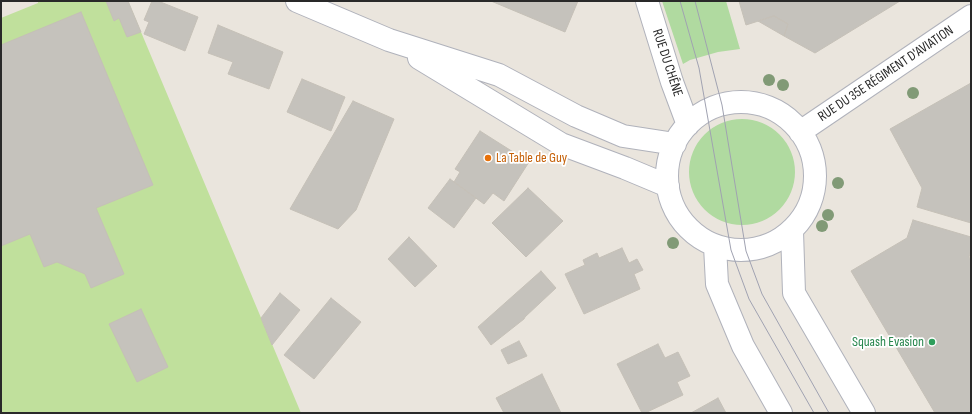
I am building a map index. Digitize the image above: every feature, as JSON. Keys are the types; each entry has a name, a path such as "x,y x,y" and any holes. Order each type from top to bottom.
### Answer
{"street":[{"path":"297,1 389,40 499,75 576,116 624,136 675,144"},
{"name":"RUE DU CHÊNE","path":"647,1 672,82 688,124"},
{"name":"RUE DU 35E RÉGIMENT D'AVIATION","path":"800,132 971,16"},
{"path":"389,40 561,144 668,186"},
{"path":"744,102 765,106 785,116 800,132 811,151 815,172 813,194 805,214 792,231 770,245 746,250 731,250 715,246 698,236 684,222 673,205 668,186 668,165 675,144 688,124 708,110 722,105 744,102"},
{"path":"792,231 794,293 864,413"},
{"path":"715,246 717,284 743,346 781,413"}],"green space":[{"path":"38,1 128,1 301,413 1,413 1,18 38,3"},
{"path":"662,1 726,1 740,49 718,52 690,60 683,64"},
{"path":"742,119 762,123 780,134 791,152 795,172 791,192 780,210 762,221 742,225 722,221 704,210 693,192 689,172 693,152 704,134 722,123"}],"building":[{"path":"106,1 128,1 141,32 127,37 119,18 114,21"},
{"path":"152,1 158,1 198,17 185,51 144,34 149,22 144,20"},
{"path":"491,1 578,1 565,32"},
{"path":"739,1 900,1 815,53 784,36 788,24 774,16 746,25"},
{"path":"81,12 153,185 96,208 124,274 91,288 85,274 57,262 44,267 30,234 1,246 1,45"},
{"path":"774,16 788,24 784,36 758,21"},
{"path":"218,25 283,52 269,89 228,74 233,62 208,53"},
{"path":"302,79 345,97 331,131 287,112"},
{"path":"971,83 971,223 917,207 922,188 890,129"},
{"path":"353,101 394,119 356,210 338,229 290,209"},
{"path":"480,131 529,162 504,201 493,193 484,204 454,182 460,172 455,169"},
{"path":"450,179 476,198 454,228 428,208"},
{"path":"528,188 563,221 526,257 492,223"},
{"name":"Squash Evasion","path":"913,220 971,237 971,250 969,257 971,261 971,413 935,413 851,271 907,238"},
{"path":"409,237 437,266 415,287 388,259"},
{"path":"622,248 629,263 637,259 643,270 634,274 640,289 584,314 565,274 585,265 583,260 597,253 599,258"},
{"path":"541,271 556,288 524,319 491,345 478,327"},
{"path":"280,293 300,310 272,345 261,318"},
{"path":"331,298 361,322 314,379 284,355"},
{"path":"141,309 168,367 137,382 109,324"},
{"path":"519,341 527,356 508,364 501,350"},
{"path":"658,344 665,358 678,352 690,376 677,382 683,395 645,413 642,413 617,364"},
{"path":"542,374 561,413 504,413 496,398"},
{"path":"718,398 726,413 691,413"}],"tram line":[{"path":"680,1 699,68 731,250 749,299 814,413"},
{"path":"695,1 722,105 746,251 762,294 829,413"}],"place":[{"name":"La Table de Guy","path":"488,158"},
{"name":"Squash Evasion","path":"932,342"}]}
